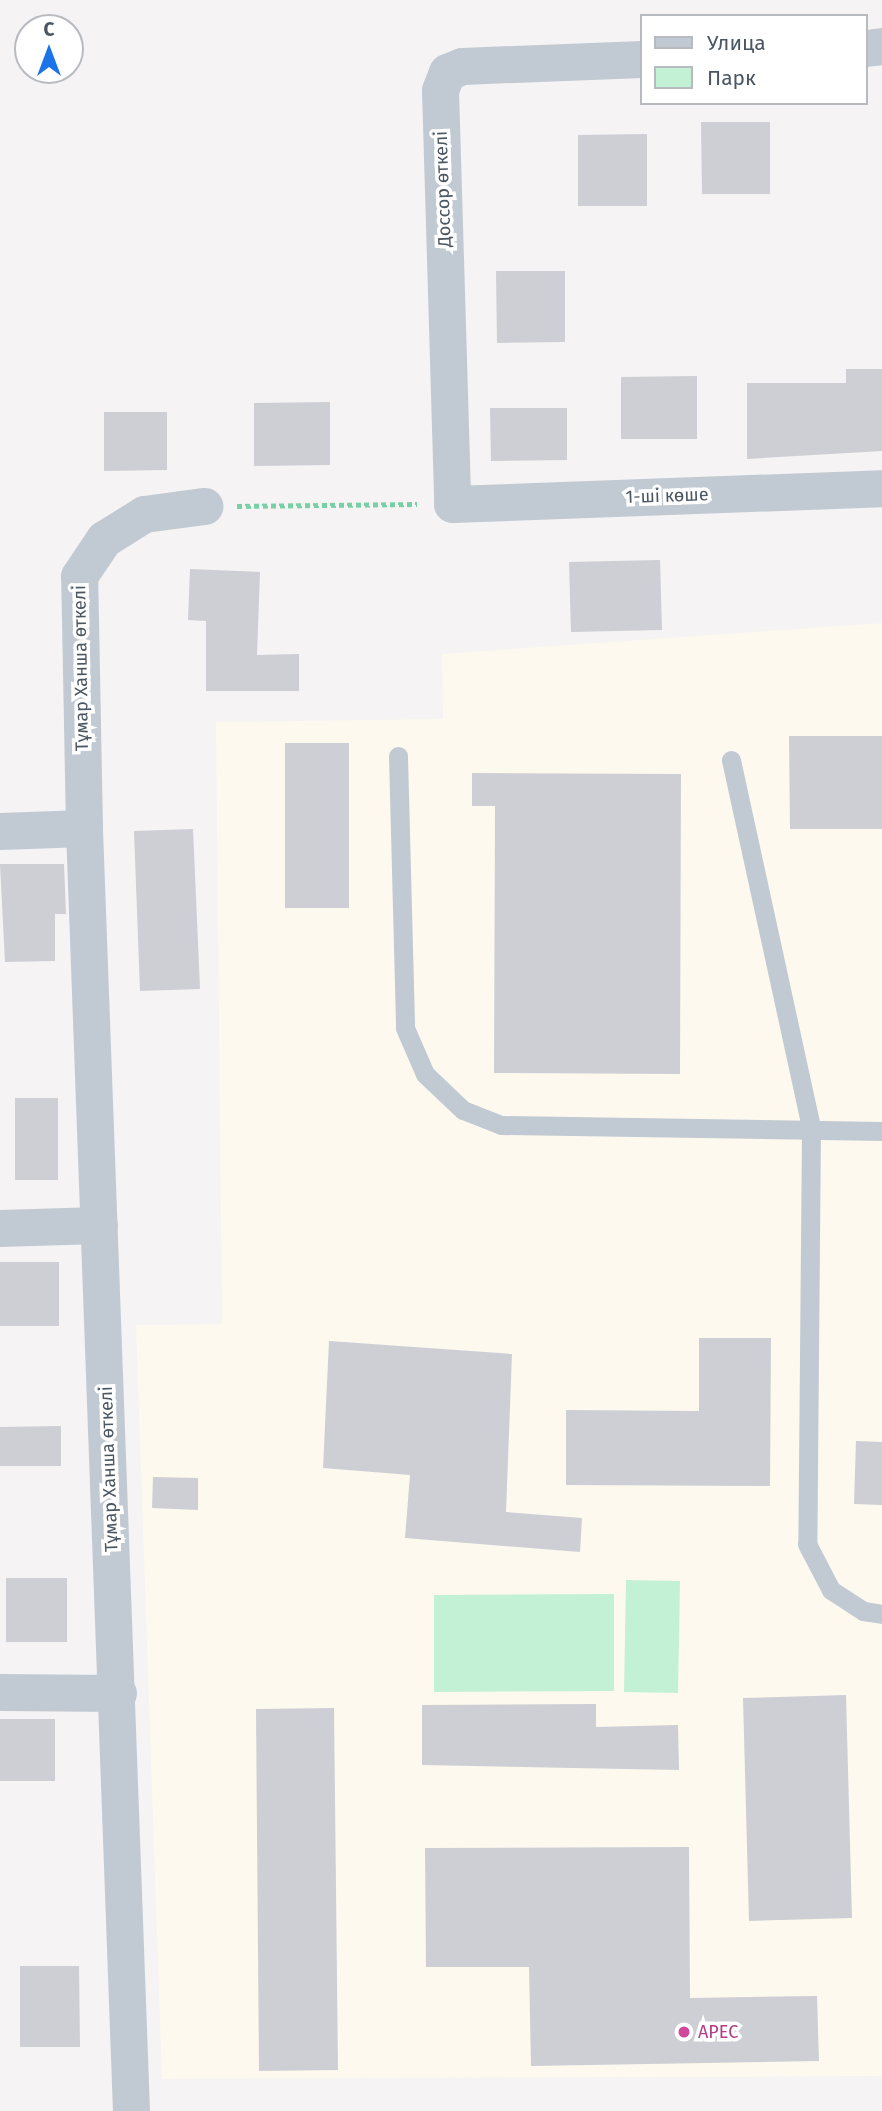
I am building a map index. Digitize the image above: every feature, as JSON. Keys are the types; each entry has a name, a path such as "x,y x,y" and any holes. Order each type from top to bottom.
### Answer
{"street":[{"name":"Доссор өткелі","path":"452,504 440,90 447,72 462,66 640,59"},
{"name":"1-ші көше","path":"452,504 882,488"},
{"name":"Тұмар Ханша өткелі","path":"131,2111 118,1693 84,828 79,576 104,539 144,514 204,506"},
{"path":"0,831 84,828"},
{"path":"0,1228 99,1225"},
{"path":"0,1692 118,1693"}],"lane":[{"path":"398,756 405,1028 425,1074 463,1110 501,1125 811,1127 882,1131"},
{"path":"730,760 811,1127 807,1544 831,1590 863,1611 882,1614"}],"path":[{"path":"204,506 452,504"}],"shaded area":[{"path":"882,623 882,2076 162,2079 136,1325 222,1324 216,722 443,719 442,654"}],"green space":[{"path":"626,1580 680,1581 678,1693 624,1692"},
{"path":"614,1594 614,1691 434,1692 434,1595"}],"building":[{"path":"701,122 770,122 770,194 702,194"},
{"path":"647,134 647,206 578,206 578,135"},
{"path":"496,271 565,271 565,342 497,343"},
{"path":"846,369 882,369 882,451 747,459 747,383 846,383"},
{"path":"697,376 697,439 621,439 621,377"},
{"path":"330,402 330,465 254,466 254,403"},
{"path":"490,408 567,408 567,460 491,461"},
{"path":"104,412 167,412 167,470 104,471"},
{"path":"660,560 662,630 571,632 569,562"},
{"path":"190,569 260,572 257,655 299,654 299,691 206,691 206,621 188,620"},
{"path":"789,736 882,736 882,829 790,829"},
{"path":"285,743 349,743 349,908 285,908"},
{"path":"472,773 681,774 680,1074 494,1073 495,806 472,806"},
{"path":"193,829 200,989 140,991 134,831"},
{"path":"0,864 64,864 66,914 55,914 55,961 5,962"},
{"path":"15,1098 58,1098 58,1180 15,1180"},
{"path":"0,1262 59,1262 59,1326 0,1326"},
{"path":"699,1338 771,1338 770,1486 566,1485 566,1410 699,1411"},
{"path":"329,1341 512,1354 506,1512 582,1518 580,1552 405,1538 410,1475 323,1468"},
{"path":"61,1426 61,1466 0,1466 0,1427"},
{"path":"856,1441 882,1442 882,1505 854,1504"},
{"path":"153,1477 198,1478 198,1510 152,1508"},
{"path":"6,1578 67,1578 67,1642 6,1642"},
{"path":"846,1695 852,1918 749,1921 743,1698"},
{"path":"596,1704 596,1727 678,1725 679,1770 422,1765 422,1705"},
{"path":"334,1708 338,2070 259,2071 256,1709"},
{"path":"0,1719 55,1719 55,1781 0,1781"},
{"path":"689,1847 690,1998 817,1996 819,2061 531,2066 529,1967 426,1967 425,1848"},
{"path":"20,1966 79,1966 80,2047 20,2047"}],"place":[{"name":"APEC","path":"684,2032"}]}
